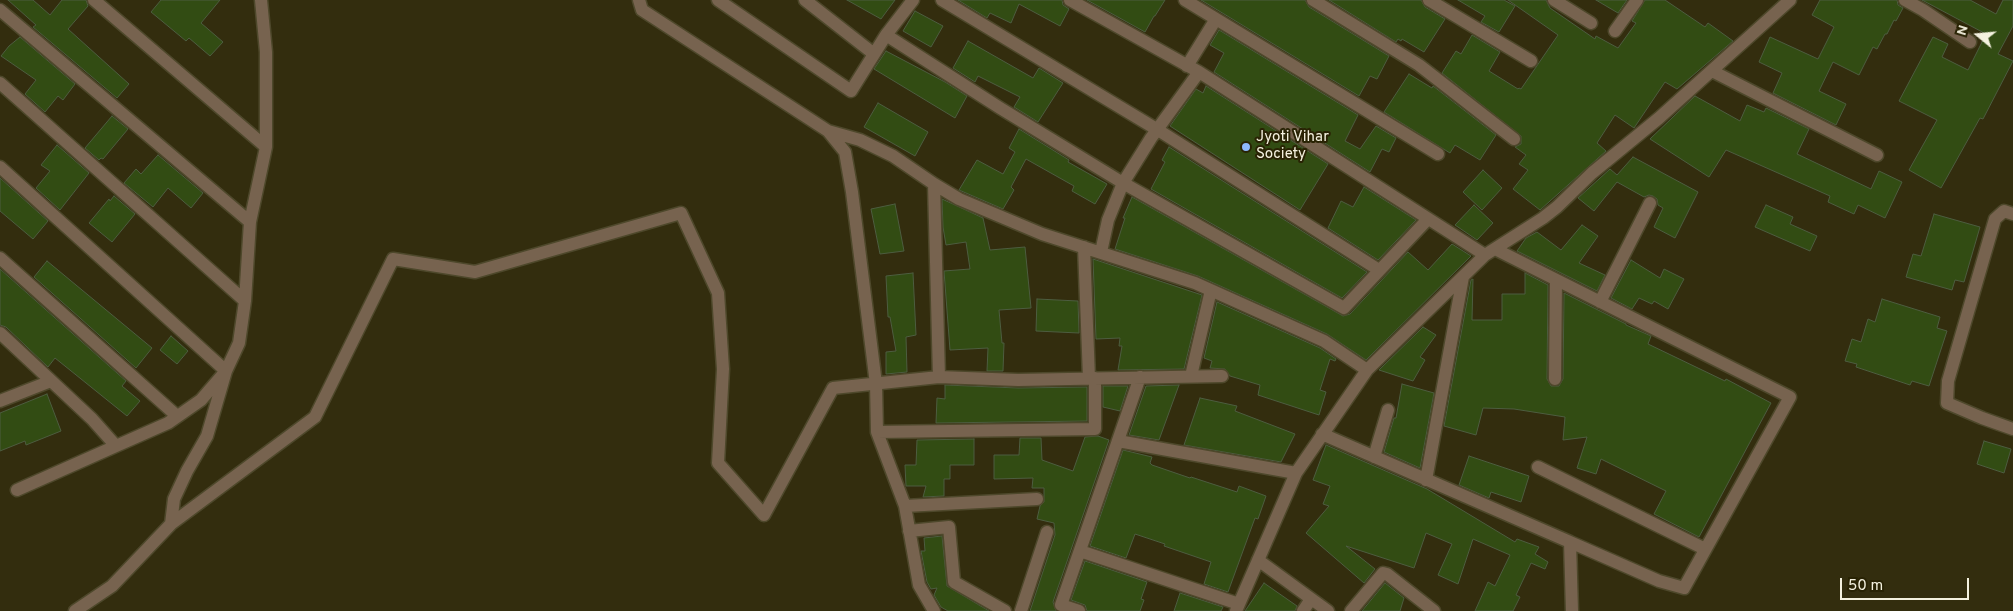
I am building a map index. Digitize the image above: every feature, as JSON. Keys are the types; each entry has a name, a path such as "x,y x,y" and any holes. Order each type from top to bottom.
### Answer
{"street":[{"path":"94,0 266,147"},
{"path":"171,524 174,499 207,436 226,372 238,343 244,301 250,222 266,147 266,52 261,0"},
{"path":"638,0 642,10 828,131 860,140 893,156 959,199 1042,234 1101,252 1210,290 1324,341 1366,370"},
{"path":"718,0 851,91 886,35 913,0"},
{"path":"806,0 874,54"},
{"path":"942,0 1158,130 1379,270"},
{"path":"1070,0 1193,69 1428,219 1490,252 1556,280 1790,397 1684,588 1659,581 1322,434"},
{"path":"1185,0 1438,154"},
{"path":"1313,0 1419,65 1514,139"},
{"path":"1429,0 1531,61"},
{"path":"1554,0 1591,23"},
{"path":"1615,31 1637,0"},
{"path":"1080,551 1238,607 1296,473 1366,370 1490,252 1557,207 1592,173 1743,45 1790,0"},
{"path":"1906,0 1970,42"},
{"path":"0,10 250,222"},
{"path":"1101,252 1108,220 1124,183 1151,138 1158,130 1193,69 1216,19"},
{"path":"886,35 1000,108 1124,183 1344,308 1428,219"},
{"path":"1712,71 1877,155"},
{"path":"0,83 244,301"},
{"path":"828,131 845,152 852,192 876,384 877,432 905,506 919,585 934,611"},
{"path":"0,167 226,372"},
{"path":"934,184 940,377"},
{"path":"1600,302 1650,203"},
{"path":"2013,214 2004,211 1995,219 1948,381 1947,403 2013,429"},
{"path":"75,611 112,586 171,524 315,417 393,259 476,272 681,213 718,293 723,370 718,463 764,516 833,388 940,377 1018,380 1222,376"},
{"path":"877,432 1095,429 1084,247"},
{"path":"0,258 177,416"},
{"path":"1426,480 1463,277"},
{"path":"1555,379 1556,280"},
{"path":"1191,376 1210,290"},
{"path":"2,338 92,419 116,446"},
{"path":"16,490 168,423 201,400 226,372"},
{"path":"1078,611 1061,605 1140,377"},
{"path":"0,401 51,381"},
{"path":"1374,457 1388,410"},
{"path":"1118,442 1296,473"},
{"path":"1538,467 1706,549"},
{"path":"905,506 1037,499"},
{"path":"909,531 949,527 954,582 1005,611"},
{"path":"1021,611 1047,532"},
{"path":"1570,542 1572,611"},
{"path":"1258,560 1328,611"},
{"path":"1351,611 1383,573 1387,574 1434,611"},
{"path":"1303,611 1311,599"}],"building":[{"path":"8,0 33,0 50,15 62,0 86,0 88,6 68,29 129,84 117,98 33,27 36,25"},
{"path":"161,0 220,0 201,23 223,42 210,56 189,38 186,41 151,12"},
{"path":"847,0 895,0 881,19"},
{"path":"958,0 1062,0 1063,5 1069,9 1060,26 1019,4 1011,23 990,13 987,18"},
{"path":"1087,0 1165,0 1145,32"},
{"path":"1201,0 1305,0 1309,7 1389,56 1377,79 1370,76 1359,96"},
{"path":"1329,0 1421,0 1425,7 1445,19 1424,52 1402,39 1401,41 1398,39 1396,42"},
{"path":"1458,0 1504,0 1515,6 1499,32 1481,22 1485,16"},
{"path":"1508,0 1546,0 1550,8 1595,39 1596,36 1618,48 1636,23 1632,21 1645,0 1665,0 1705,27 1708,23 1733,41 1677,89 1665,82 1634,128 1615,115 1597,143 1606,151 1540,210 1513,189 1528,170 1519,164 1526,155 1515,147 1521,144 1521,136 1442,73 1456,51 1461,54 1472,35 1500,52 1489,71 1521,89 1558,35"},
{"path":"1596,0 1627,0 1618,13"},
{"path":"1820,0 1897,0 1898,5 1903,8 1877,49 1873,47 1859,75 1833,62 1819,91 1846,104 1836,125 1773,93 1782,73 1759,62 1770,37 1818,59 1834,27 1812,15"},
{"path":"1922,0 1970,0 1996,14 2003,0 2013,0 2013,26 1998,54 2013,61 1983,119 1980,118 1941,188 1909,170 1937,120 1899,101 1933,37 1948,44 1942,57 1968,70 1986,34"},
{"path":"915,11 943,26 931,47 903,31"},
{"path":"1219,30 1358,115 1345,141 1360,149 1376,126 1396,138 1389,152 1382,149 1370,172 1214,72 1224,53 1210,45"},
{"path":"20,37 75,84 63,100 58,96 45,112 25,94 36,80 1,56"},
{"path":"968,41 1033,78 1039,68 1063,83 1038,122 1014,107 1020,97 978,76 975,82 953,68"},
{"path":"886,51 945,82 967,96 955,118 874,69"},
{"path":"1409,74 1432,88 1433,86 1496,135 1480,160 1455,145 1450,153 1384,112"},
{"name":"Jyoti Vihar Society","path":"1206,86 1328,164 1300,210 1170,126 1196,89 1203,93"},
{"path":"1695,96 1740,121 1747,105 1764,112 1766,108 1809,129 1797,154 1871,189 1879,171 1902,182 1885,218 1858,205 1854,214 1828,202 1830,196 1726,150 1709,177 1650,139"},
{"path":"878,103 928,132 915,156 864,127"},
{"path":"112,116 128,129 103,159 99,160 85,148"},
{"path":"1019,129 1069,160 1068,162 1107,184 1095,204 1072,191 1074,186 1026,159 1011,187 1014,190 1003,209 959,190 977,160 1003,174 1015,152 1009,148"},
{"path":"57,145 89,173 60,210 36,188 50,171 41,165"},
{"path":"1169,147 1367,272 1342,298 1151,189 1165,162 1162,160"},
{"path":"158,155 203,193 191,208 168,188 153,207 124,183 136,169 141,174"},
{"path":"1633,157 1698,192 1675,238 1654,227 1663,208 1658,205 1657,199 1653,196 1644,197 1617,182 1594,211 1578,198 1610,169 1617,175"},
{"path":"1483,170 1502,188 1482,210 1463,192"},
{"path":"0,178 48,221 33,239 0,211"},
{"path":"1364,187 1416,220 1378,260 1328,228 1341,201 1353,207"},
{"path":"114,196 135,214 112,242 89,223 109,199 110,201"},
{"path":"1132,197 1343,316 1350,314 1408,252 1428,270 1452,244 1471,256 1366,360 1327,334 1198,276 1115,249 1125,218 1123,218"},
{"path":"942,199 983,218 990,250 1025,247 1031,308 999,310 1002,343 1004,343 1003,371 987,371 988,348 950,350 944,271 970,269 966,242 946,245"},
{"path":"895,204 904,251 880,254 871,209"},
{"path":"1474,205 1493,223 1477,240 1455,225"},
{"path":"1766,205 1793,217 1790,224 1817,236 1810,251 1755,227"},
{"path":"1934,214 1980,227 1964,282 1955,280 1952,290 1906,277 1913,254 1921,256"},
{"path":"1582,225 1598,236 1579,263 1605,275 1597,291 1517,251 1526,238 1537,232 1561,250"},
{"path":"1093,259 1202,295 1184,369 1118,370 1122,346 1119,346 1120,338 1096,339"},
{"path":"1631,260 1660,278 1664,269 1684,279 1668,309 1654,301 1652,304 1639,298 1632,309 1611,298"},
{"path":"47,261 152,348 136,368 34,277"},
{"path":"0,269 126,381 122,386 140,401 127,416 55,358 48,367 6,327 0,325"},
{"path":"913,273 916,335 906,337 907,372 886,374 886,352 896,351 890,317 888,317 886,276"},
{"path":"1525,273 1548,285 1547,379 1551,386 1559,386 1563,379 1564,293 1651,336 1648,344 1725,381 1726,379 1771,403 1699,537 1654,514 1666,491 1601,459 1596,474 1577,468 1587,437 1563,440 1565,417 1514,409 1483,408 1476,435 1444,426 1471,280 1473,279 1472,320 1502,320 1502,294 1525,294"},
{"path":"1037,299 1078,301 1079,333 1036,331"},
{"path":"1882,299 1940,317 1937,328 1947,331 1929,386 1912,381 1910,385 1856,367 1857,364 1845,361 1852,339 1861,342 1868,319 1875,322"},
{"path":"1217,302 1320,348 1336,359 1335,361 1330,359 1320,390 1326,392 1319,415 1258,395 1260,385 1230,376 1225,369 1210,368 1212,361 1204,358"},
{"path":"1423,327 1436,335 1420,357 1425,360 1413,381 1379,370"},
{"path":"171,336 188,351 177,364 160,350"},
{"path":"1402,384 1434,393 1420,468 1384,452 1394,418 1396,418"},
{"path":"945,385 1018,388 1087,387 1087,421 936,423 937,398 945,399"},
{"path":"1179,385 1159,440 1129,435 1146,386"},
{"path":"1103,386 1128,386 1120,411 1103,407"},
{"path":"47,394 61,431 26,445 25,441 0,451 0,413"},
{"path":"1200,398 1237,406 1235,411 1295,434 1281,462 1184,445"},
{"path":"1098,436 1109,440 1053,602 1056,611 1030,611 1055,535 1054,523 1037,519 1040,506 1044,502 1044,488 1032,488 1033,478 994,479 994,455 1019,455 1020,438 1041,438 1042,460 1073,471 1085,437"},
{"path":"974,439 974,465 950,465 950,479 944,479 944,496 923,497 926,486 906,486 905,465 916,465 917,440"},
{"path":"1984,441 2011,449 2004,473 1977,464"},
{"path":"1326,445 1427,489 1515,542 1517,539 1539,547 1535,554 1548,562 1545,569 1531,563 1516,595 1520,597 1513,611 1475,611 1488,582 1495,586 1510,555 1473,539 1458,584 1438,575 1452,544 1426,533 1414,568 1346,546 1375,569 1364,583 1306,533 1329,506 1323,504 1330,486 1313,480"},
{"path":"1123,450 1152,457 1150,463 1152,465 1190,478 1237,492 1239,486 1266,496 1258,519 1255,518 1228,592 1204,584 1211,562 1135,534 1126,558 1090,546"},
{"path":"1469,456 1529,476 1521,502 1491,492 1489,498 1459,485"},
{"path":"942,536 947,586 989,611 948,611 941,607 934,595 937,588 931,589 927,582 921,551 925,551 924,538"},
{"path":"1085,561 1147,582 1141,599 1144,600 1140,611 1087,611 1085,605 1071,600"},
{"path":"1264,583 1297,606 1295,611 1245,611"},
{"path":"1385,583 1404,598 1400,611 1362,611"},
{"path":"1180,593 1223,607 1221,611 1174,611"}],"place":[{"name":"Jyoti Vihar Society","path":"1246,147"}]}
